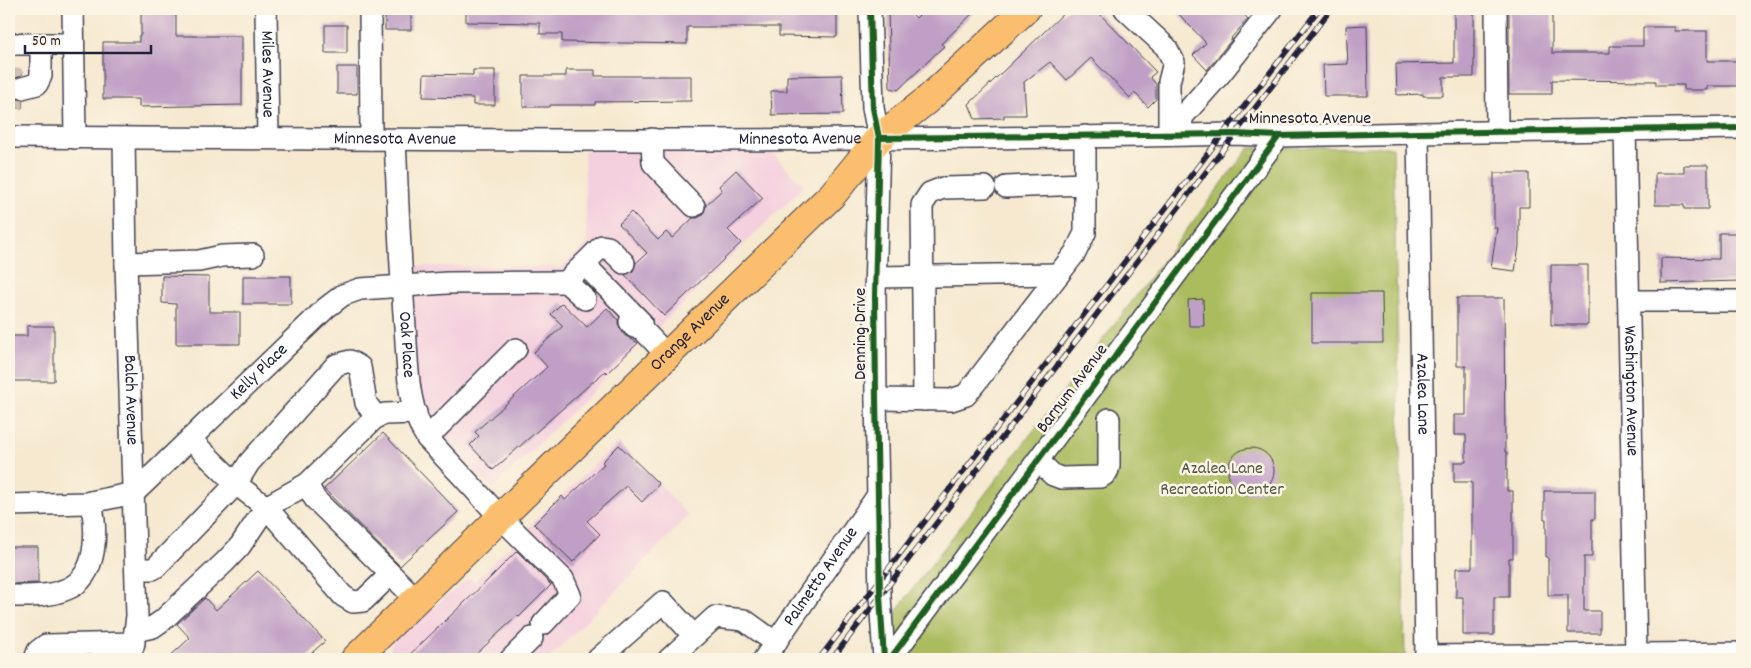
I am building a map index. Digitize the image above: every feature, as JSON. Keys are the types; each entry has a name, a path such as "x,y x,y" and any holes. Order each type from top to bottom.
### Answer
{"main road":[{"name":"Orange Avenue","path":"364,656 417,600 832,195 879,138 927,100 1022,10"}],"street":[{"path":"73,9 74,138"},
{"name":"Miles Avenue","path":"266,9 268,138"},
{"path":"370,9 371,139"},
{"name":"Denning Drive","path":"870,9 873,108 879,138 876,399 880,596 884,659"},
{"path":"1125,9 1166,47 1174,62 1169,82 1169,134"},
{"path":"1169,134 1272,9"},
{"path":"1496,9 1497,131"},
{"path":"9,44 73,44"},
{"path":"25,87 41,76 41,44"},
{"path":"1169,54 1162,69 1159,92 1169,134"},
{"name":"Minnesota Avenue","path":"9,137 395,140 879,138 1169,134 1279,136 1418,132 1742,128"},
{"name":"Washington Avenue","path":"1625,129 1636,654"},
{"name":"Azalea Lane","path":"1418,132 1425,657"},
{"path":"876,399 951,400 966,395 1075,253 1085,233 1084,136"},
{"name":"Barnum Avenue","path":"890,659 1279,136"},
{"name":"Balch Avenue","path":"124,138 126,263 138,616 132,644"},
{"path":"652,139 653,163 694,206"},
{"name":"Oak Place","path":"395,140 402,287 411,396 419,426 427,438 501,518 563,579 570,596 511,659"},
{"path":"924,400 922,205 930,193 943,188 1085,184"},
{"path":"624,262 608,247 602,246 566,282 591,300 608,303 615,307 634,327 641,328 668,356"},
{"path":"126,263 199,261 222,256 253,255"},
{"path":"584,264 641,322 641,328"},
{"path":"876,277 1059,274"},
{"name":"Kelly Place","path":"134,493 326,308 343,295 360,289 447,283 566,282"},
{"path":"1629,301 1742,301"},
{"path":"427,438 516,349"},
{"path":"136,569 153,569 157,566 236,484 249,463 336,365 350,362 360,367 366,403 376,417"},
{"path":"35,659 38,651 46,645 132,644 163,620 225,562 240,546 266,507 307,484 376,417 386,414 416,414"},
{"path":"1038,461 1053,475 1061,478 1101,477 1105,475 1108,472 1109,466 1109,419"},
{"path":"190,439 236,484 266,507 343,596 353,602 363,601 390,575"},
{"path":"307,484 315,499 417,600"},
{"path":"9,505 91,502 134,493"},
{"name":"Palmetto Avenue","path":"770,651 878,495"},
{"path":"9,596 38,596 54,593 76,584 83,576 89,566 94,548 95,521 91,502"},
{"path":"598,659 662,602 694,636"},
{"path":"668,659 715,617 744,620 770,651"},
{"path":"1425,657 1742,653"}],"shaded area":[{"path":"769,150 804,186 492,489 428,426 418,405 410,266 561,267 587,244 584,151"},
{"path":"618,442 688,516 549,659 390,659 389,653 393,640 469,578 475,581"}],"green space":[{"name":"Azalea Lane Recreation Center","path":"1393,147 1405,657 895,659 896,611 1249,148"}],"building":[{"path":"141,9 176,9 176,36 242,36 242,105 139,107 139,99 103,99 103,42 139,42 139,35 141,35"},
{"path":"385,9 411,9 411,30 385,30"},
{"path":"466,9 837,9 837,37 779,36 779,27 687,27 687,44 562,42 562,34 540,34 540,23 466,22"},
{"path":"888,9 907,9 916,18 925,9 977,9 941,44 944,46 898,90 890,88"},
{"path":"1068,9 1095,9 1156,72 1150,77 1156,84 1156,99 1148,107 1135,93 1130,98 1091,58 1067,80 1050,62 1024,82 1026,115 1004,115 1004,118 975,119 969,104"},
{"path":"1174,9 1239,9 1248,19 1207,70 1193,55 1206,43"},
{"path":"1454,9 1474,9 1474,77 1443,77 1443,96 1423,96 1423,94 1397,95 1396,64 1454,63"},
{"path":"1552,9 1552,53 1610,53 1610,46 1643,46 1643,27 1675,27 1675,31 1707,31 1707,61 1742,61 1742,86 1707,86 1707,90 1684,90 1684,85 1656,85 1656,81 1552,80 1552,94 1509,94 1509,10"},
{"path":"325,25 347,25 347,53 325,53"},
{"path":"1367,25 1368,96 1324,96 1323,65 1348,64 1346,26"},
{"path":"337,67 357,67 357,94 337,94"},
{"path":"473,70 495,70 495,105 473,105 473,98 423,97 424,74 473,75"},
{"path":"566,70 595,70 595,76 691,76 691,101 595,102 595,105 523,107 523,76 566,76"},
{"path":"9,72 22,72 22,75 14,79 10,85 10,92 13,96 22,100 22,108 9,108"},
{"path":"842,75 843,114 772,115 771,91 787,91 787,76"},
{"path":"1684,165 1708,165 1708,209 1684,209 1684,205 1655,205 1655,173 1684,173"},
{"path":"736,170 763,198 728,230 741,243 664,316 625,275 633,271 636,263 647,253 619,224 631,212 658,240 666,232 672,238 693,218 703,215 706,205 722,190 719,186"},
{"path":"1494,173 1529,173 1529,207 1519,207 1519,246 1515,271 1491,268 1497,228 1494,228"},
{"path":"1719,233 1742,233 1742,281 1661,283 1661,258 1719,259"},
{"path":"1551,265 1588,265 1588,325 1551,325"},
{"path":"162,276 209,277 209,312 240,312 240,344 176,344 176,304 162,303"},
{"path":"243,276 291,276 291,304 243,304"},
{"path":"1312,293 1382,293 1383,343 1312,343"},
{"path":"1457,298 1504,298 1505,452 1507,452 1507,491 1513,491 1513,558 1509,558 1509,597 1494,597 1494,635 1463,635 1463,597 1456,597 1456,568 1472,568 1472,482 1454,482 1454,462 1466,462 1466,435 1454,435 1454,415 1466,415 1466,366 1457,366"},
{"path":"1203,299 1204,326 1189,326 1188,300"},
{"path":"562,303 587,327 607,308 618,320 624,335 638,343 607,373 605,371 493,470 470,445 479,436 475,432 547,367 534,352 563,326 551,314"},
{"path":"27,326 54,326 54,381 9,381 9,336 27,336"},
{"path":"383,433 458,512 400,566 324,489"},
{"path":"619,445 659,484 642,502 626,486 587,521 600,534 573,562 534,524 562,496 565,500 604,464 602,462"},
{"path":"1251,448 1264,452 1270,458 1274,471 1270,484 1264,490 1251,494 1238,490 1232,484 1228,471 1232,458 1238,452"},
{"path":"1544,491 1595,491 1595,519 1592,519 1592,557 1584,557 1584,611 1600,611 1600,633 1568,633 1568,595 1548,595"},
{"path":"9,547 38,547 38,583 9,584"},
{"path":"517,551 551,585 519,617 517,616 471,659 405,659 485,583"},
{"path":"258,571 325,641 305,659 167,659 190,638 177,624 205,598 216,610"}],"tunnel":[{"path":"9,79 22,79"},
{"path":"9,98 22,98"}],"railway":[{"path":"819,659 1319,9"},
{"path":"832,659 1331,9"}],"cycle path":[{"path":"870,9 873,108 879,138 875,296 880,596 884,659"},
{"path":"879,138 1235,134 1279,136 1742,128"},
{"path":"890,659 1279,136"}]}
